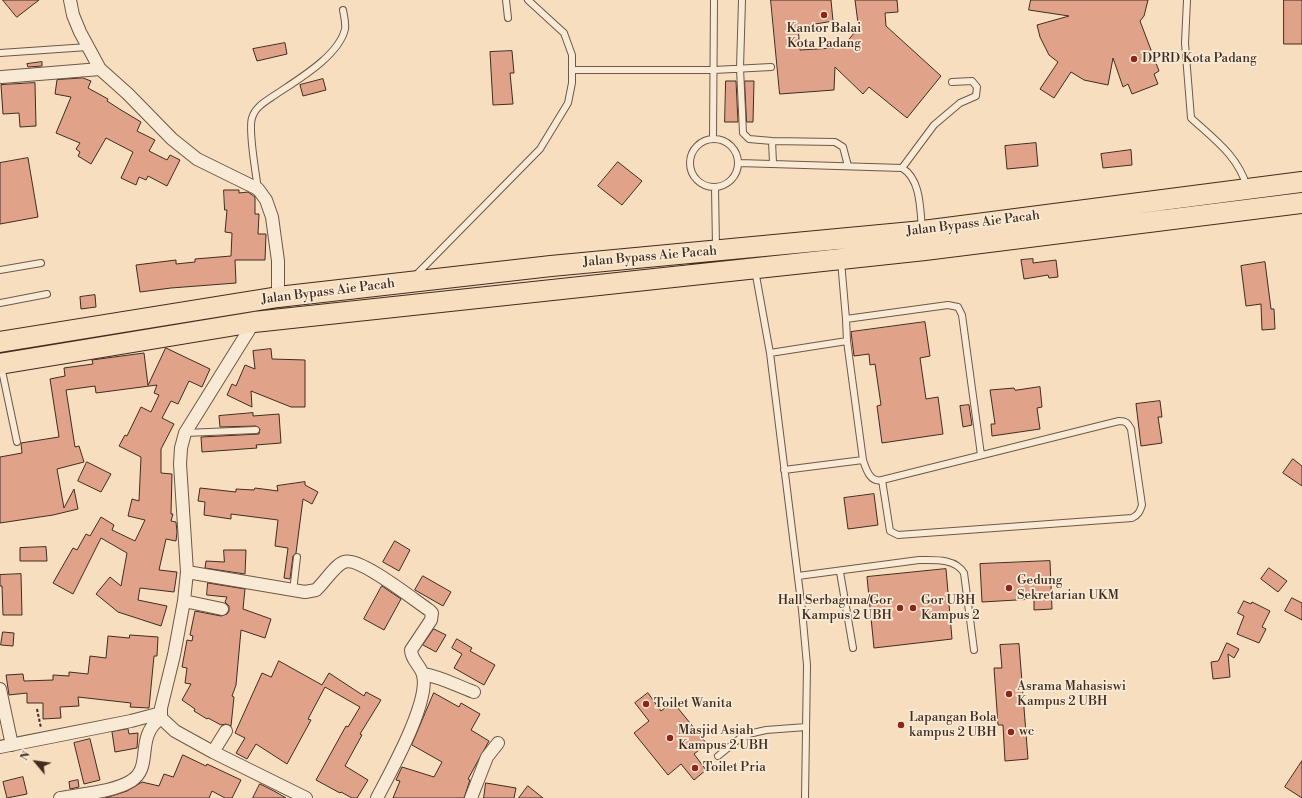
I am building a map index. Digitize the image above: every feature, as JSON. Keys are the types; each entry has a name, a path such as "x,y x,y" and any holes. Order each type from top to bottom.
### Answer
{"highway":[{"path":"1248,200 1302,182"},
{"path":"0,364 129,341 254,322 841,259 924,241 1248,200 1302,203"},
{"name":"Jalan Bypass Aie Pacah","path":"0,342 278,297 551,266 716,251 924,241"},
{"path":"397,306 402,283"},
{"path":"125,322 129,341"}],"street":[{"path":"70,0 73,15 100,69 128,94 172,139 197,159 258,189 266,200 272,217 278,261 278,297"},
{"path":"2,77 100,69"},
{"path":"60,798 112,793 132,781 137,776 144,764 145,743 152,724 161,715 184,601 188,572 180,464 181,448 185,433 254,322"},
{"path":"188,572 293,591 316,590 335,569 344,562 350,561 364,566 432,613 431,620 411,650 411,655 423,674 423,688 415,721 377,798"},
{"path":"184,601 222,608"},
{"path":"423,674 435,676 474,692"},
{"path":"0,689 12,744"},
{"path":"0,747 161,715"},
{"path":"161,715 175,730 214,752 306,798"},
{"path":"214,752 226,731"},
{"path":"471,798 487,757 498,743"}],"lane":[{"path":"506,0 508,18"},
{"path":"402,283 540,149 568,103 572,83 572,55 564,33 528,0"},
{"path":"713,138 714,0"},
{"path":"742,0 740,68 743,133 748,139 835,142 843,147 848,166"},
{"path":"1187,0 1185,43 1191,118 1222,147 1240,167 1248,200"},
{"path":"258,189 252,146 251,119 256,110 263,104 308,72 335,49 345,28 343,10"},
{"path":"0,53 88,47"},
{"path":"572,70 714,70 771,67"},
{"path":"902,168 934,125 960,103 976,96 977,87 972,81 952,82"},
{"path":"713,138 722,140 731,145 737,153 739,163 737,172 732,180 724,185 715,187 706,185 698,180 692,173 690,164 691,154 696,147 703,141 713,138"},
{"path":"772,141 773,163"},
{"path":"739,163 902,168 910,172 916,185 924,241"},
{"path":"715,187 716,251"},
{"path":"841,259 847,340 863,460 866,472 871,478 879,481 882,480 981,455 1124,421 1128,423 1131,429 1142,505 1137,516 1132,518 898,535 890,531 882,480"},
{"path":"0,270 41,264"},
{"path":"755,268 770,353 798,576 807,665 806,798"},
{"path":"0,303 47,294"},
{"path":"846,319 948,305 958,307 962,315 981,455"},
{"path":"770,353 847,340"},
{"path":"0,364 17,442"},
{"path":"185,433 256,430"},
{"path":"784,470 863,460"},
{"path":"293,591 297,557"},
{"path":"798,576 840,572 920,560 938,560 957,565 964,573 974,650"},
{"path":"840,572 853,648"},
{"path":"718,756 744,735 766,730 806,727"}],"path":[{"path":"37,709 38,722 45,738"}],"building":[{"path":"3,0 39,0 17,17"},
{"path":"771,0 831,0 833,21 798,27 800,50 833,48 845,44 855,32 858,23 855,0 897,0 898,12 885,13 886,26 941,76 907,118 869,87 863,94 835,67 834,90 780,94"},
{"path":"1031,0 1148,0 1144,16 1140,21 1159,71 1154,74 1158,84 1132,94 1128,84 1123,87 1113,58 1108,85 1084,80 1071,72 1054,98 1040,89 1058,62 1049,55 1040,37 1037,25 1069,16 1029,10"},
{"path":"1284,0 1302,0 1302,44 1284,44"},
{"path":"285,43 287,54 257,61 253,49"},
{"path":"512,51 514,73 510,73 513,104 493,105 490,52"},
{"path":"42,62 42,66 28,67 27,64"},
{"path":"83,78 91,81 88,88 108,99 107,101 141,122 137,131 155,140 149,151 167,160 170,155 180,160 167,186 148,176 146,180 139,177 136,185 121,178 133,152 106,138 91,164 78,156 80,152 76,149 80,143 56,133 71,97 55,94 57,80"},
{"path":"323,79 326,90 303,96 300,85"},
{"path":"726,81 736,81 738,122 725,122"},
{"path":"745,81 754,81 753,122 747,122"},
{"path":"35,83 36,126 20,127 19,113 3,114 1,85"},
{"path":"1036,143 1038,166 1007,169 1005,146"},
{"path":"1131,150 1132,165 1103,168 1101,154"},
{"path":"28,158 38,217 0,224 0,163"},
{"path":"618,162 642,181 622,205 598,186"},
{"path":"224,190 239,190 239,193 248,192 255,197 255,214 259,214 258,234 266,234 265,260 235,260 236,283 140,292 136,265 176,260 176,264 195,262 195,259 231,256 232,233 225,232 227,210 225,210"},
{"path":"1033,259 1033,263 1056,260 1058,277 1049,278 1048,275 1024,279 1021,260"},
{"path":"1265,262 1271,309 1274,309 1275,329 1262,330 1261,304 1246,306 1241,266"},
{"path":"95,295 96,307 81,309 80,297"},
{"path":"925,322 930,356 920,358 926,399 938,397 943,434 882,443 877,406 881,405 875,364 870,365 869,354 854,356 851,332"},
{"path":"166,348 210,369 202,387 189,381 178,404 171,401 162,418 174,424 161,449 161,473 172,474 171,514 173,514 171,521 176,522 177,532 176,541 166,539 159,570 177,572 174,592 140,588 138,600 167,606 161,626 118,612 96,594 110,577 121,586 127,553 101,538 73,594 53,583 73,548 77,550 86,534 90,536 101,517 114,525 112,530 135,541 145,520 128,516 132,499 139,501 141,457 119,446 125,435 127,436 141,407 151,412 159,395 154,393 157,385 96,393 95,386 66,390 75,447 79,446 84,462 57,469 64,508 74,489 78,509 53,515 0,523 0,457 22,453 21,443 59,437 50,379 65,376 64,368 93,364 92,360 144,353 148,385"},
{"path":"271,349 272,359 305,360 305,407 291,407 251,391 252,407 227,395 232,384 236,386 245,365 255,369 253,351"},
{"path":"1040,387 1042,407 1037,408 1040,429 992,436 991,424 995,424 990,390 1014,388 1015,390"},
{"path":"1160,401 1162,417 1158,417 1162,443 1141,446 1136,404"},
{"path":"969,405 972,425 963,427 960,406"},
{"path":"253,413 253,416 279,414 281,443 256,445 257,448 202,452 201,437 259,434 260,429 256,426 220,427 219,416"},
{"path":"1293,459 1302,466 1302,486 1283,473"},
{"path":"87,462 111,474 101,492 78,481"},
{"path":"305,482 305,485 318,492 312,504 303,499 296,553 293,556 290,579 284,578 288,548 275,546 278,520 231,514 231,519 204,515 205,502 198,501 200,488 236,492 236,489 254,490 255,488 278,491 277,486"},
{"path":"874,494 878,525 848,529 844,498"},
{"path":"395,541 410,550 399,571 383,562"},
{"path":"46,547 47,561 20,561 20,548"},
{"path":"224,550 246,550 245,574 205,568 206,561 224,562"},
{"path":"1050,561 1052,609 1034,610 1034,599 982,602 980,564"},
{"path":"1269,568 1287,581 1278,592 1261,579"},
{"path":"946,569 952,639 874,648 867,577"},
{"path":"21,574 22,615 3,615 0,575"},
{"path":"423,576 451,592 443,606 415,590"},
{"path":"208,583 245,589 243,609 271,619 265,638 241,630 236,685 232,696 234,697 231,726 226,724 221,725 208,718 207,719 194,711 195,709 182,700 191,684 185,683 187,668 182,667 187,640 192,641 193,636 190,635 195,611 221,616 227,614 229,611 229,606 225,602 227,597 207,595"},
{"path":"382,586 401,599 384,630 364,619"},
{"path":"1292,598 1302,603 1302,620 1285,611"},
{"path":"1244,601 1251,604 1252,602 1270,611 1262,627 1266,629 1259,643 1237,634 1244,616 1238,613"},
{"path":"434,629 446,635 436,652 423,645"},
{"path":"3,632 14,633 13,646 1,645"},
{"path":"130,635 158,637 157,656 154,656 149,708 130,707 131,703 78,697 79,706 60,707 61,718 43,719 43,703 27,703 27,693 9,695 6,675 23,674 24,681 53,680 53,675 69,676 69,672 88,674 90,656 106,658 108,636 129,638"},
{"path":"457,639 472,648 470,651 495,665 484,685 454,668 462,654 452,648"},
{"path":"1227,643 1239,649 1234,658 1228,654 1230,677 1213,679 1211,662 1218,661"},
{"path":"1019,644 1028,759 1005,761 1003,725 998,725 994,668 1002,668 1000,645"},
{"path":"279,661 322,685 329,673 364,696 366,692 381,700 360,734 362,735 345,766 368,780 357,798 352,798 341,792 340,793 316,780 346,726 348,727 360,707 325,687 308,719 311,720 287,764 256,744 247,759 236,753 245,738 235,733 262,673 271,677"},
{"path":"434,693 459,707 461,703 480,714 471,730 489,741 468,779 470,780 464,798 393,798 400,781 396,780 402,767 434,777 442,762 412,745"},
{"name":"Masjid Asiah Kampus 2 UBH","path":"648,693 661,711 673,702 707,744 694,754 706,770 694,780 681,764 668,775 634,733 649,721 635,703"},
{"path":"128,729 129,734 138,733 137,748 115,752 112,732"},
{"path":"90,739 100,780 84,784 74,743"},
{"path":"183,755 206,766 207,764 241,780 232,798 225,798 212,791 209,798 105,798 127,791 142,782 159,786 164,774 173,777"},
{"path":"1302,761 1302,798 1285,787"},
{"path":"23,777 27,794 7,798 3,782"},
{"path":"78,780 79,787 70,789 69,782"},
{"path":"486,783 516,788 514,798 484,798"},
{"path":"260,784 274,791 286,798 253,798"},
{"path":"528,786 543,798 519,798"}],"place":[{"name":"Kantor Balai Kota Padang","path":"824,15"},
{"name":"DPRD Kota Padang","path":"1134,59"},
{"name":"Gedung Sekretarian UKM","path":"1009,588"},
{"name":"Hall Serbaguna/Gor Kampus 2 UBH","path":"900,608"},
{"name":"Gor UBH Kampus 2","path":"913,608"},
{"name":"Asrama Mahasiswi Kampus 2 UBH","path":"1009,694"},
{"name":"Toilet Wanita","path":"646,704"},
{"name":"Lapangan Bola kampus 2 UBH","path":"901,725"},
{"name":"wc","path":"1011,732"},
{"name":"Masjid Asiah Kampus 2 UBH","path":"670,738"},
{"name":"Toilet Pria","path":"695,768"}]}
